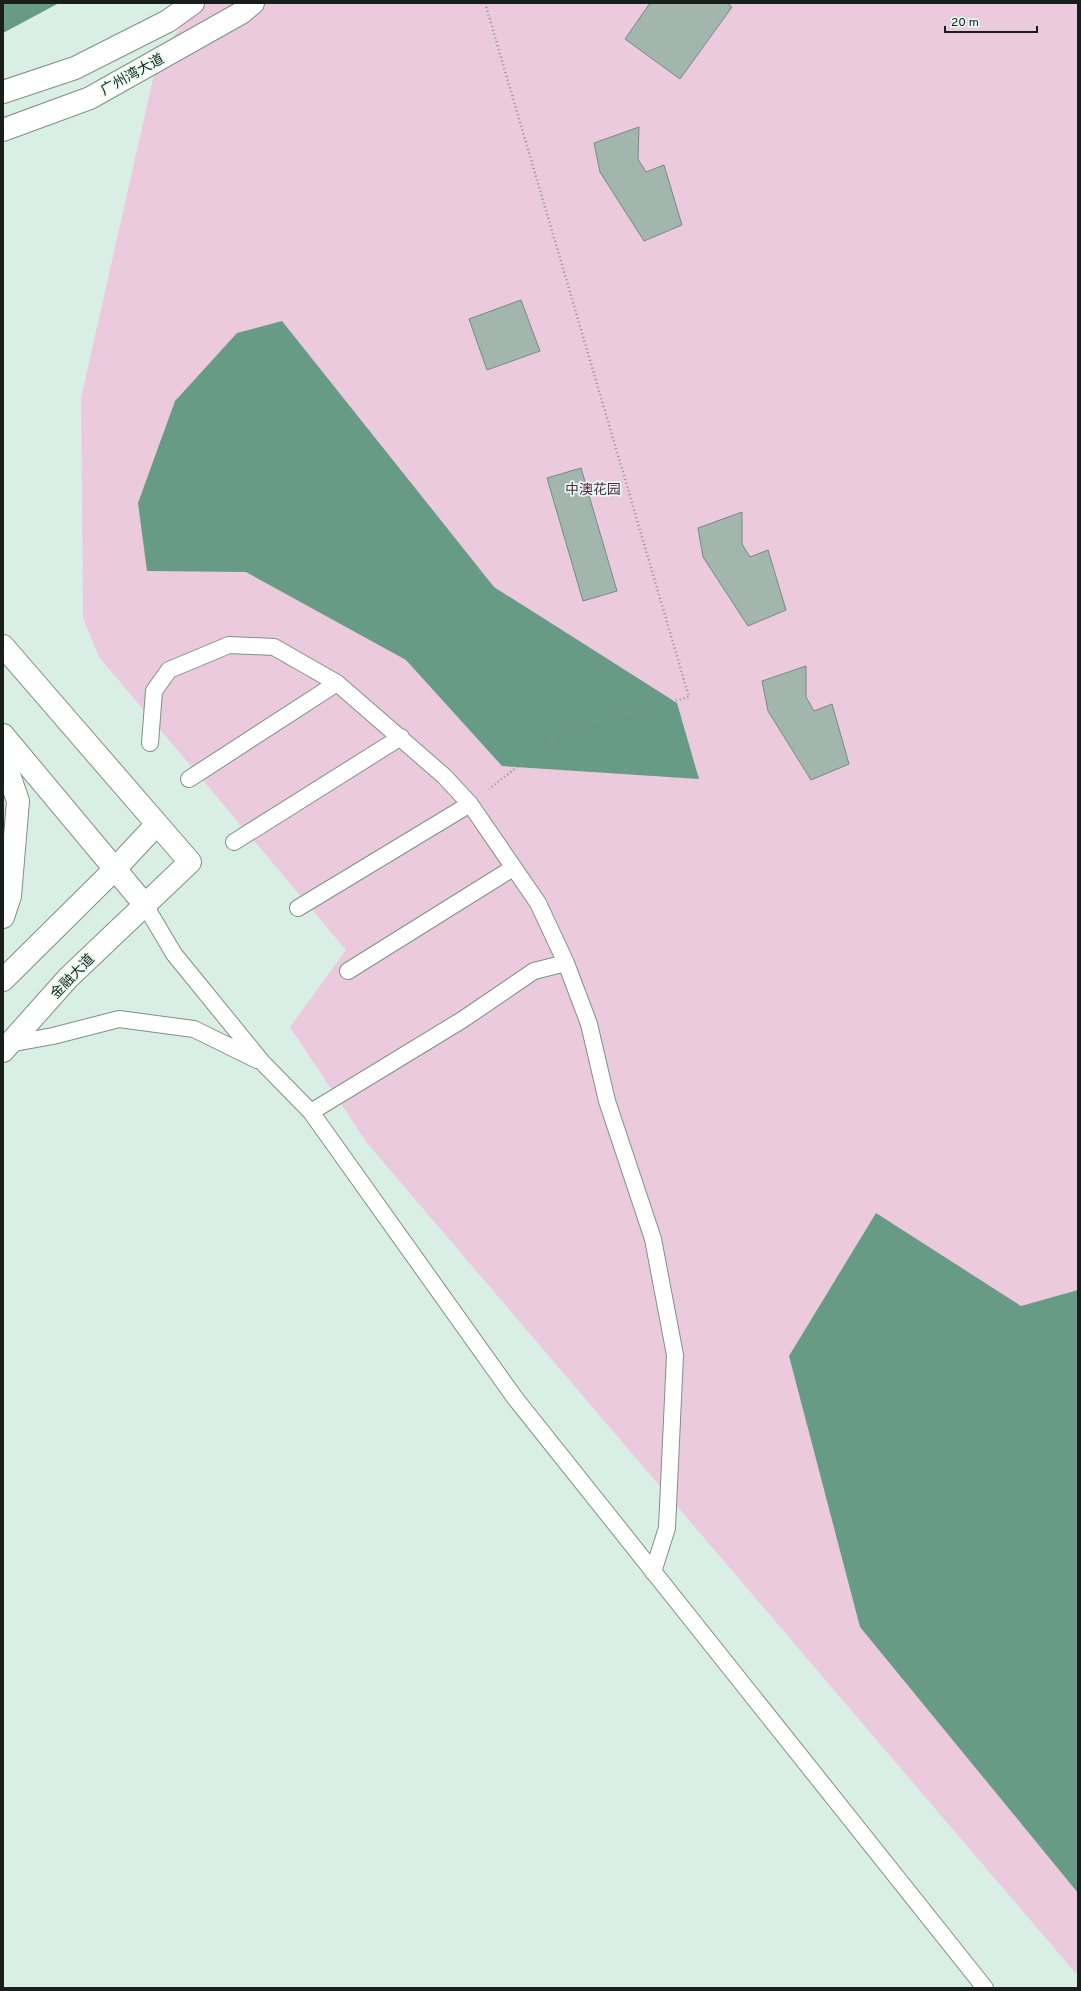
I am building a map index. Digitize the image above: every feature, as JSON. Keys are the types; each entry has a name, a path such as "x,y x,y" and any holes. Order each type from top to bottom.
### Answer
{"street":[{"path":"3,92 75,68 168,22 193,3"},
{"name":"广州湾大道","path":"3,130 90,98 241,13 253,3"},
{"path":"3,646 157,824 115,869 3,980"},
{"path":"3,735 145,905"},
{"path":"3,757 18,801 10,896 3,917"},
{"name":"金融大道","path":"6,1047 68,978 190,862 157,824"}],"lane":[{"path":"150,742 154,691 169,670 229,645 274,647 337,683 401,737 444,776 470,804 538,903 566,963 589,1024 607,1101 653,1239 675,1355 667,1528 652,1572"},
{"path":"189,779 337,683"},
{"path":"234,842 401,737"},
{"path":"298,908 470,804"},
{"path":"348,972 513,868"},
{"path":"145,905 174,954 262,1062 311,1112 515,1398 652,1572 985,1988"},
{"path":"311,1112 462,1020 534,971 566,963"},
{"path":"6,1047 119,1019 194,1029 262,1062"}],"path":[{"path":"470,804 567,728 689,696 485,3"}],"green space":[{"name":"中澳花园","path":"194,3 1078,3 1078,1976 367,1143 290,1027 346,950 99,657 83,618 81,398 156,66"}],"shaded area":[{"path":"3,3 59,3 3,33"},
{"path":"282,321 494,587 677,703 699,779 502,766 406,660 246,572 147,571 138,503 175,401 237,333"},
{"path":"876,1213 1021,1306 1078,1290 1078,1893 860,1627 789,1356"}],"building":[{"path":"650,3 727,3 732,7 680,79 625,39"},
{"path":"639,127 638,159 646,172 664,165 682,225 644,241 600,172 594,143"},
{"path":"521,300 540,351 487,370 469,319"},
{"path":"581,468 617,591 583,601 547,478"},
{"path":"742,512 742,544 750,557 768,550 786,610 748,626 703,557 698,528"},
{"path":"806,666 806,697 814,711 832,704 849,764 811,780 768,711 762,681"}]}
